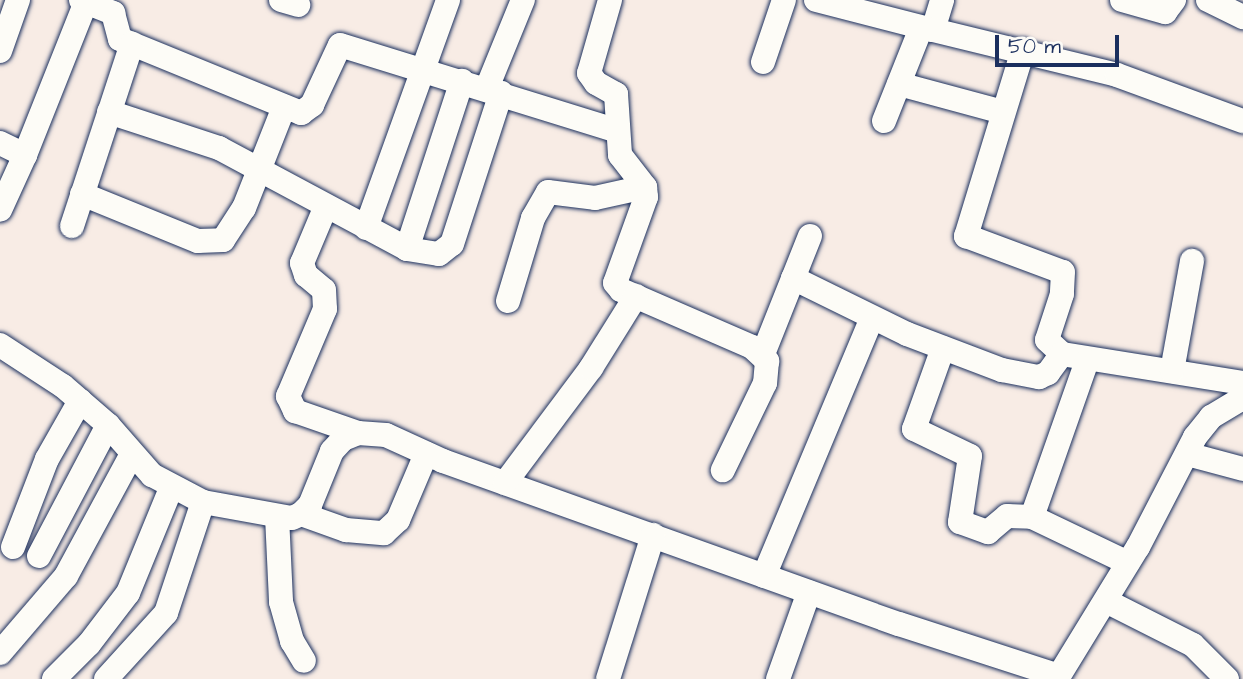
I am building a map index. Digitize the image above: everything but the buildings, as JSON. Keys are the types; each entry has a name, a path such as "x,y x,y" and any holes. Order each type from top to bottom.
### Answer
{"street":[{"path":"366,228 426,69 448,0"},
{"path":"109,112 219,148 262,167 326,206 407,249 439,254 452,244 494,90 523,0"},
{"path":"610,0 589,73 596,83 617,94 617,131 624,166 645,187 646,197 615,274 621,290 763,354"},
{"path":"763,62 784,0"},
{"path":"817,0 1117,75 1243,121"},
{"path":"884,121 899,84 942,0"},
{"path":"1122,0 1165,12 1174,0"},
{"path":"1208,0 1243,17"},
{"path":"0,210 25,155 83,1 113,13 117,36 132,44 284,107 306,113 338,46 426,69 617,131"},
{"path":"0,51 11,5"},
{"path":"72,226 132,44"},
{"path":"1023,50 966,236 1063,272 1062,294 1047,340 1062,354 1087,361 1243,383"},
{"path":"407,249 462,81"},
{"path":"899,84 1003,112"},
{"path":"82,194 198,241 216,242 234,226 262,167 284,107"},
{"path":"0,143 25,155"},
{"path":"508,301 533,218 548,192 595,198 645,187"},
{"path":"326,206 302,263 306,275 324,290 325,309 288,396 295,411 358,433 386,435 426,454 505,483 809,592 1058,677 1106,601 1187,454 1211,416 1243,398"},
{"path":"723,470 765,383 763,354 810,236"},
{"path":"1172,372 1192,261"},
{"path":"793,278 872,318 943,348 1028,377 1048,373 1062,354"},
{"path":"505,483 591,368 636,296"},
{"path":"764,576 872,318"},
{"path":"0,345 80,401 108,425 132,454 171,488 204,502 289,515 346,530 384,533 398,520 426,454"},
{"path":"943,348 914,429 970,456 958,510 964,526 995,531 1002,519 1014,513 1087,361"},
{"path":"72,568 6,545 47,459 80,401"},
{"path":"39,556 108,425"},
{"path":"289,515 310,505 332,451 343,439 358,433"},
{"path":"0,653 72,568 132,454"},
{"path":"1187,454 1243,469"},
{"path":"54,679 89,644 128,593 171,488"},
{"path":"106,679 166,613 204,502"},
{"path":"1014,513 1128,563"},
{"path":"289,515 282,612 304,660"},
{"path":"608,679 653,535"},
{"path":"778,679 809,592"},
{"path":"1106,601 1194,645 1227,679"}]}
